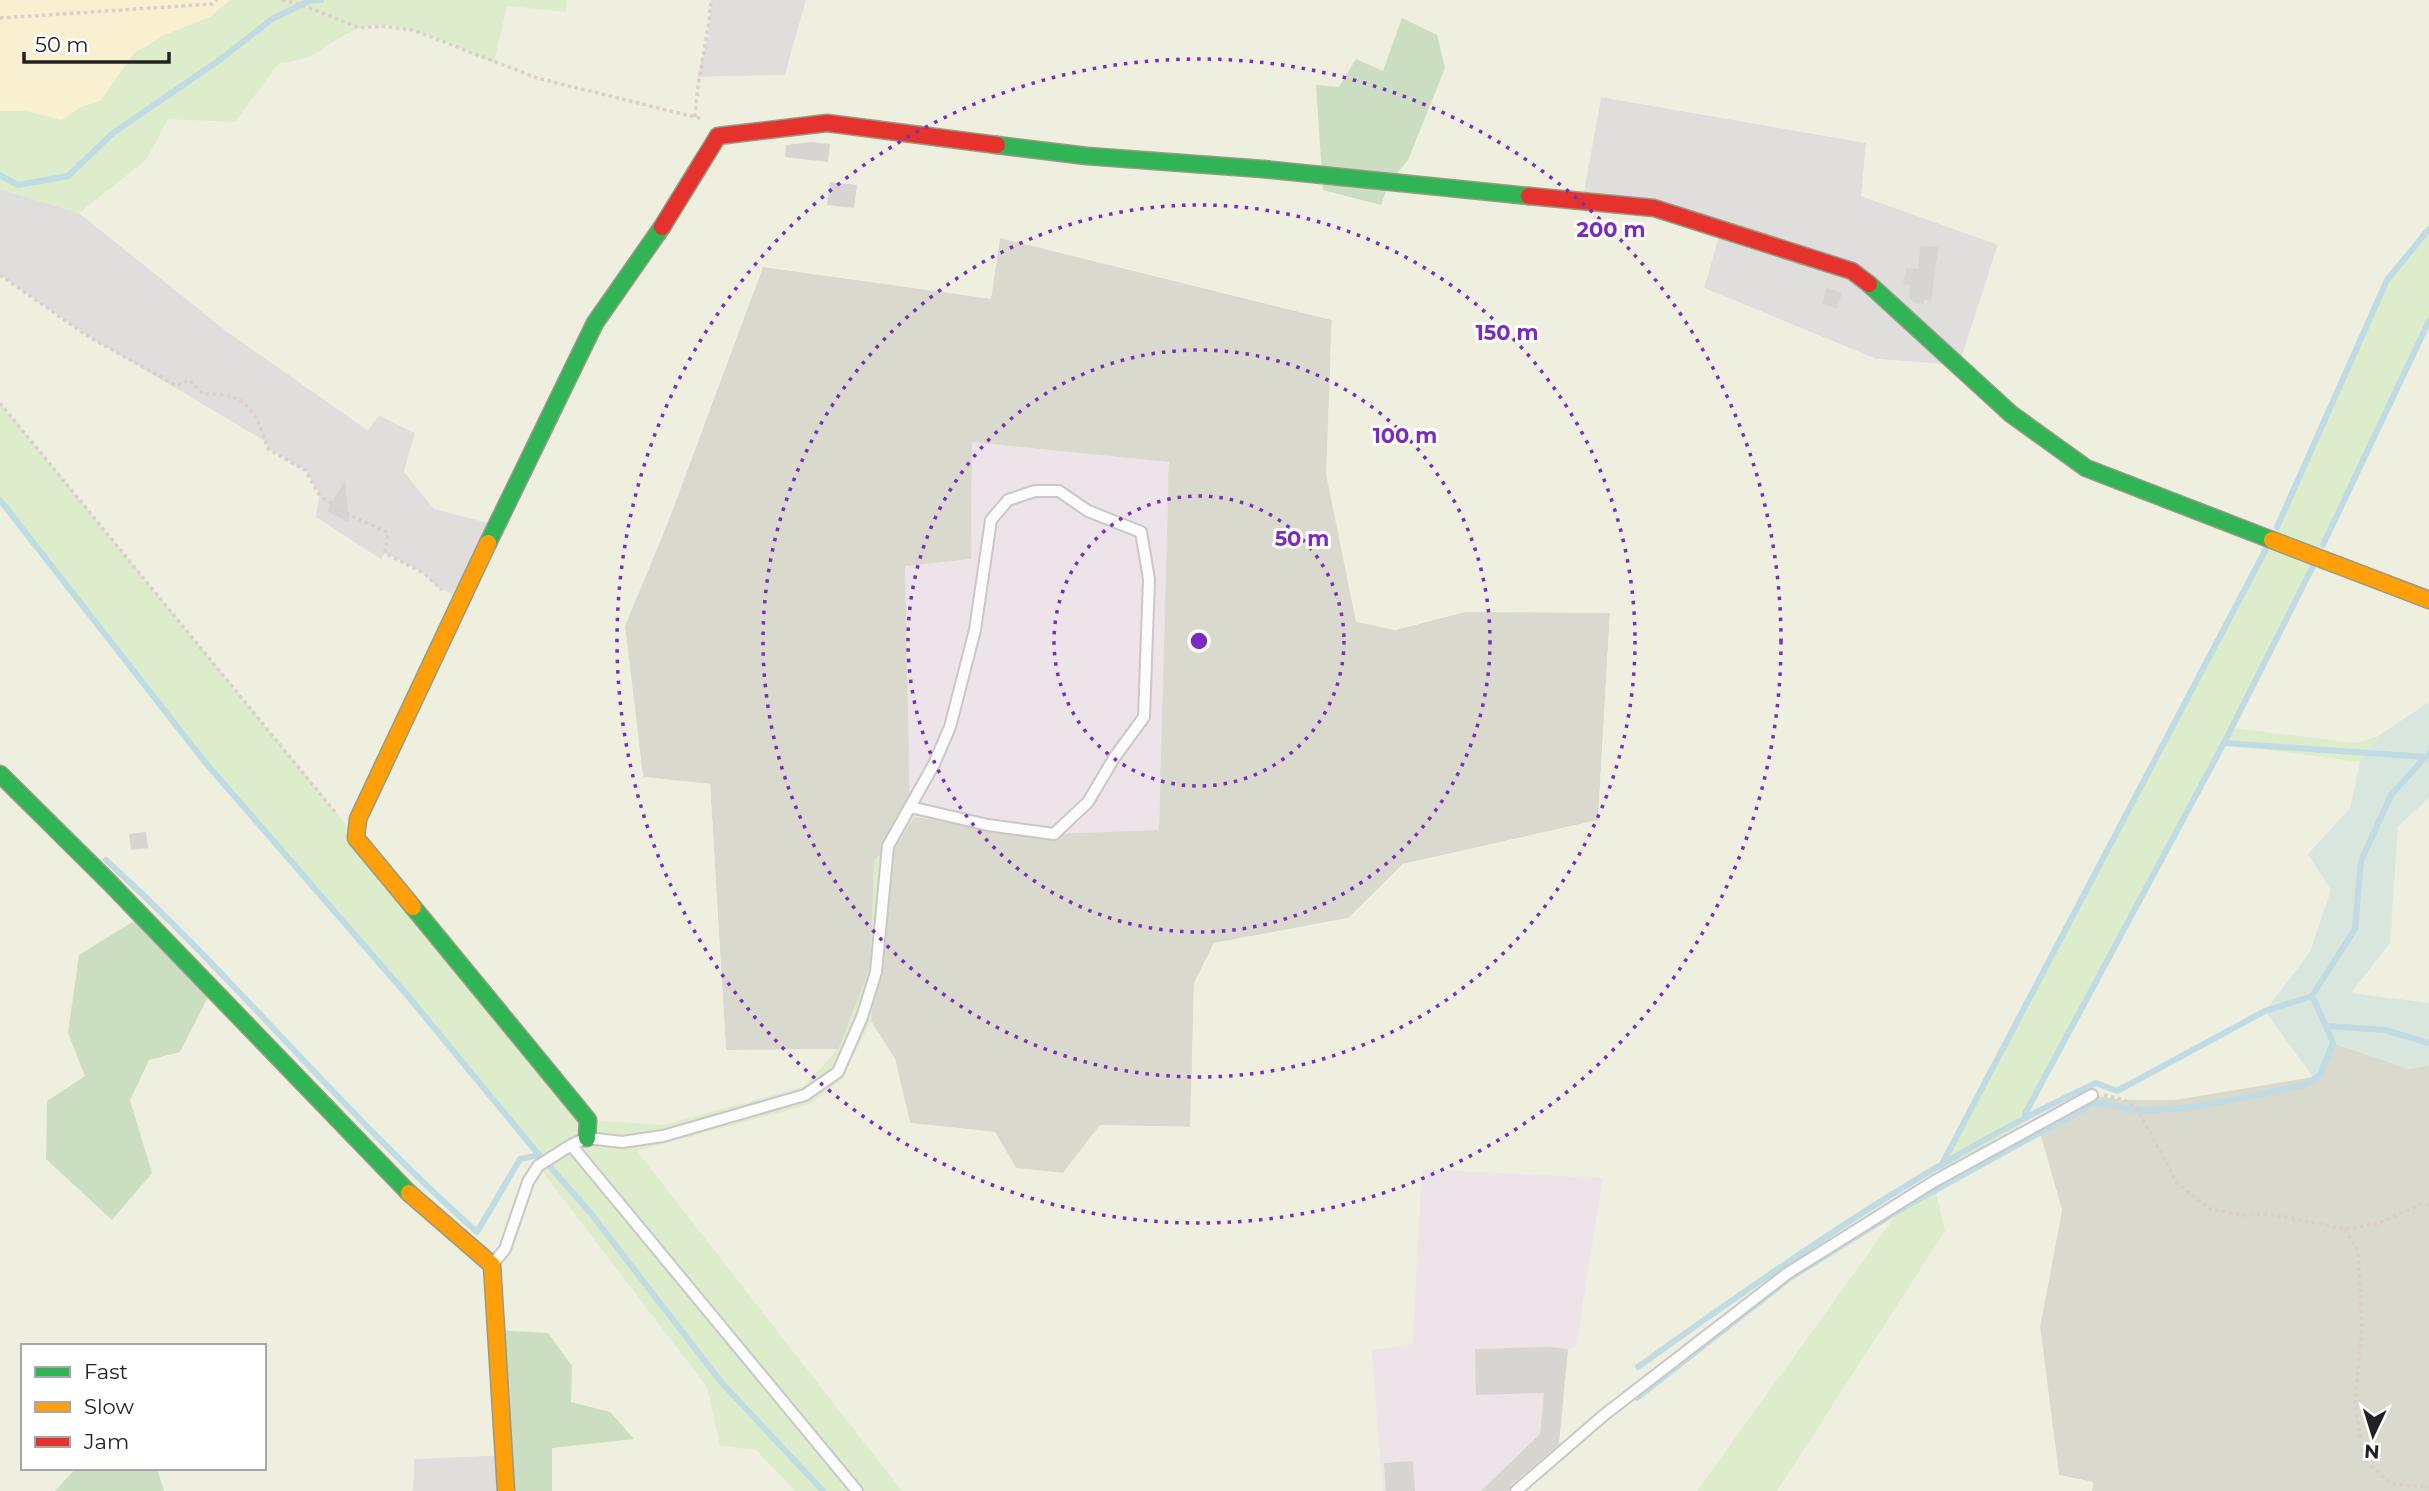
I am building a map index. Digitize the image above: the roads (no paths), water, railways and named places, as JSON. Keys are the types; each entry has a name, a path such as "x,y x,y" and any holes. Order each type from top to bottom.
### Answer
{"street":[{"path":"587,1138 588,1120 356,838 358,819 595,323 668,216 718,136 827,123 1087,156 1263,169 1654,208 1852,271 2011,414 2086,468 2429,600"},
{"path":"0,774 109,882 424,1209 492,1265 506,1491"}],"lane":[{"path":"492,1265 505,1249 528,1182 538,1166 571,1146 587,1138 622,1142 663,1136 805,1095 838,1072 862,1017 876,972 888,846 934,764 950,727 975,630 991,520 1008,500 1035,491 1059,491 1088,511 1141,532 1149,579 1144,717 1088,802 1054,834 988,825 910,807"},
{"path":"1516,1491 1604,1415 1788,1273 1933,1182 2092,1095"},
{"path":"571,1146 857,1491"}],"waterway":[{"path":"0,175 18,185 68,176 113,133 221,59 272,19 309,1 321,0"},
{"path":"2277,527 2387,280 2429,229"},
{"path":"2323,545 2429,321"},
{"path":"0,500 204,761 407,995 539,1155 520,1159 477,1232 381,1141 200,951 106,860"},
{"path":"1941,1166 2266,549"},
{"path":"2224,743 2313,566"},
{"path":"2025,1114 2224,743 2426,757"},
{"path":"2429,753 2391,795 2361,861 2355,929 2312,996 2326,1026 2385,1030 2429,1043"},
{"path":"1638,1367 1804,1251 1976,1144 2096,1083 2117,1091 2265,1011 2312,996"},
{"path":"1637,1398 1790,1278 1901,1209 2092,1104 2160,1110 2223,1102 2305,1085 2320,1075 2333,1043 2326,1026"},
{"path":"551,1168 589,1211 721,1382 823,1491"}]}
